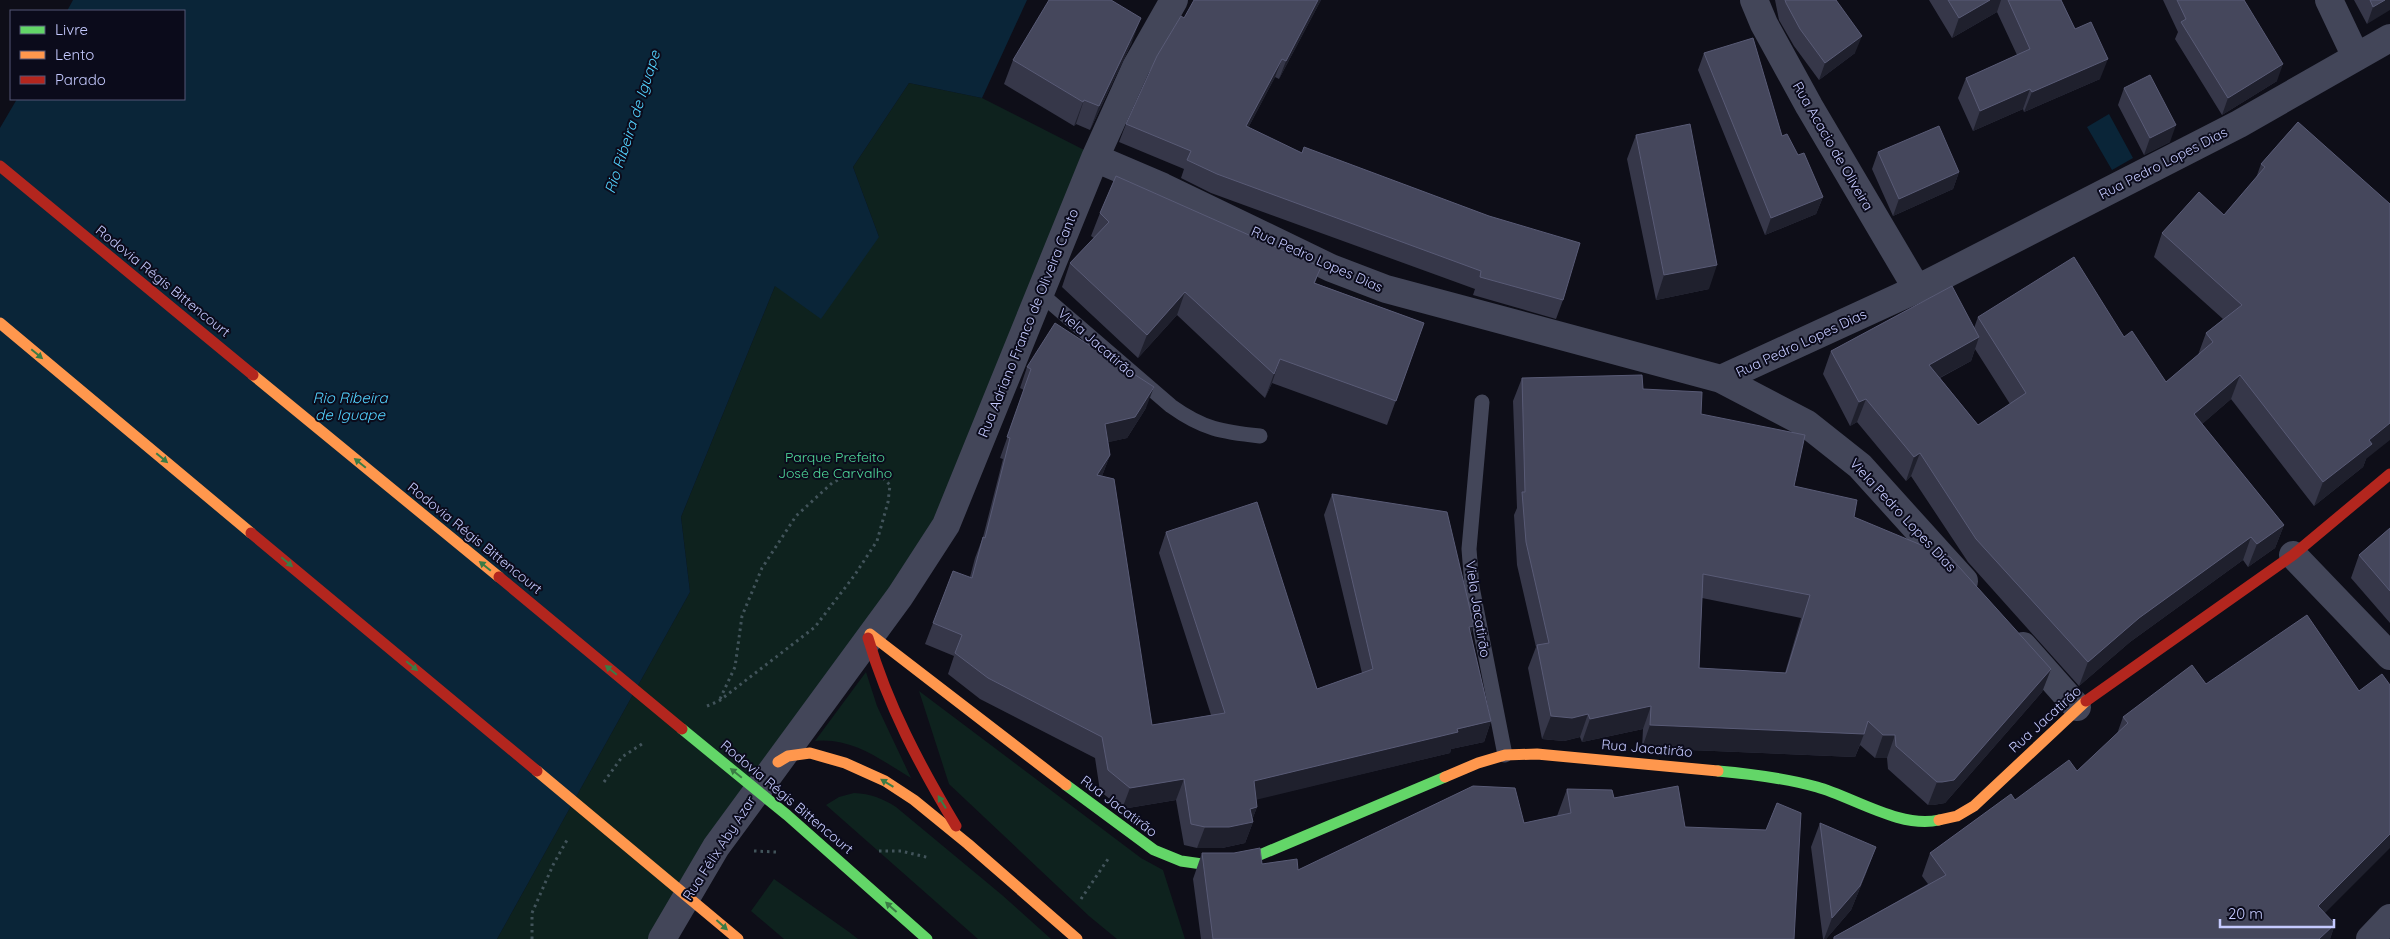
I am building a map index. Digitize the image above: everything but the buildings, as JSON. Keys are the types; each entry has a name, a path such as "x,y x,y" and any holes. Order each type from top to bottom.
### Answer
{"main road":[{"name":"Rodovia Régis Bittencourt","path":"0,166 787,815 927,939"},
{"path":"0,323 707,911 738,939"},
{"name":"Rua Jacatirão","path":"869,636 1155,852 1171,858 1211,866 1231,864 1255,857 1478,763 1505,755 1536,754 1767,775 1819,788 1892,815 1916,821 1935,821 1957,816 1974,806 2078,706 2293,555 2390,474"},
{"path":"869,636 875,664 914,753 926,778 968,844"},
{"path":"778,762 788,756 810,753 845,763 884,781 906,795 968,844 1076,939"}],"street":[{"name":"Rua Adriano Franco de Oliveira Canto","path":"869,636 900,596 946,525 1095,158 1136,67 1174,0"},
{"name":"Rua Acacio de Oliveira","path":"1754,0 1764,24 1809,106 1917,289"},
{"path":"2329,0 2356,57"},
{"name":"Rua Pedro Lopes Dias","path":"1095,158 1163,188 1331,268 1386,289 1721,379 1917,289 2239,124 2390,38"},
{"name":"Viela Pedro Lopes Dias","path":"1721,379 1807,424 1860,466 1978,597"},
{"path":"2293,555 2390,656"},
{"path":"2005,626 2078,706"},
{"name":"Rua Félix Aby Azar","path":"662,939 716,847 869,636"},
{"path":"2370,939 2390,918"}],"lane":[{"name":"Viela Jacatirão","path":"1040,294 1171,406 1193,422 1222,432 1260,436"},
{"name":"Viela Jacatirão","path":"1482,402 1469,549 1472,587 1505,755"}],"path":[{"path":"858,470 879,474 890,485 888,502 877,540 854,576 814,627 719,702 735,667 742,616 762,568 796,516 832,483 858,470"},
{"path":"1062,926 1127,832"}],"green space":[{"name":"Parque Prefeito José de Carvalho","path":"909,83 982,98 1094,155 945,522 658,939 497,939 690,592 681,517 775,286 879,237 853,167"},
{"path":"866,672 877,706 911,778 877,757 854,746 829,741 815,741"},
{"path":"919,691 1141,858 1163,870 1185,939 1117,939 1089,916 949,784"},
{"path":"854,793 876,797 896,807 1002,895 1051,939 978,939 826,805 839,797"},
{"path":"774,879 858,939 784,939 751,911"}],"water":[{"name":"Rio Ribeira de Iguape","path":"73,0 1027,0 982,98 909,83 853,167 879,237 821,319 775,286 681,517 690,592 497,939 0,939 0,128 16,100 185,100 185,10 68,10"},
{"path":"2109,114 2133,158 2112,170 2087,127"}],"traffic: fast":[{"path":"682,729 787,815 927,939"},
{"path":"1718,771 1768,777 1817,787 1877,811 1909,820 1924,822 1939,820"},
{"path":"1066,785 1154,850 1181,861 1209,865 1255,857 1445,777"}],"traffic: slow":[{"path":"0,323 251,533"},
{"path":"253,375 499,577"},
{"path":"870,634 1066,785"},
{"path":"1939,820 1957,816 1974,806 2086,701"},
{"path":"778,762 788,756 810,753 845,763 885,781 914,800 968,844 1077,939"},
{"path":"1445,777 1478,763 1505,755 1537,754 1718,771"},
{"path":"537,771 738,939"}],"traffic: jam":[{"path":"0,166 253,375"},
{"path":"2086,701 2293,555 2390,474"},
{"path":"251,533 537,771"},
{"path":"499,577 682,729"},
{"path":"868,638 895,712 930,781 956,826"}]}
